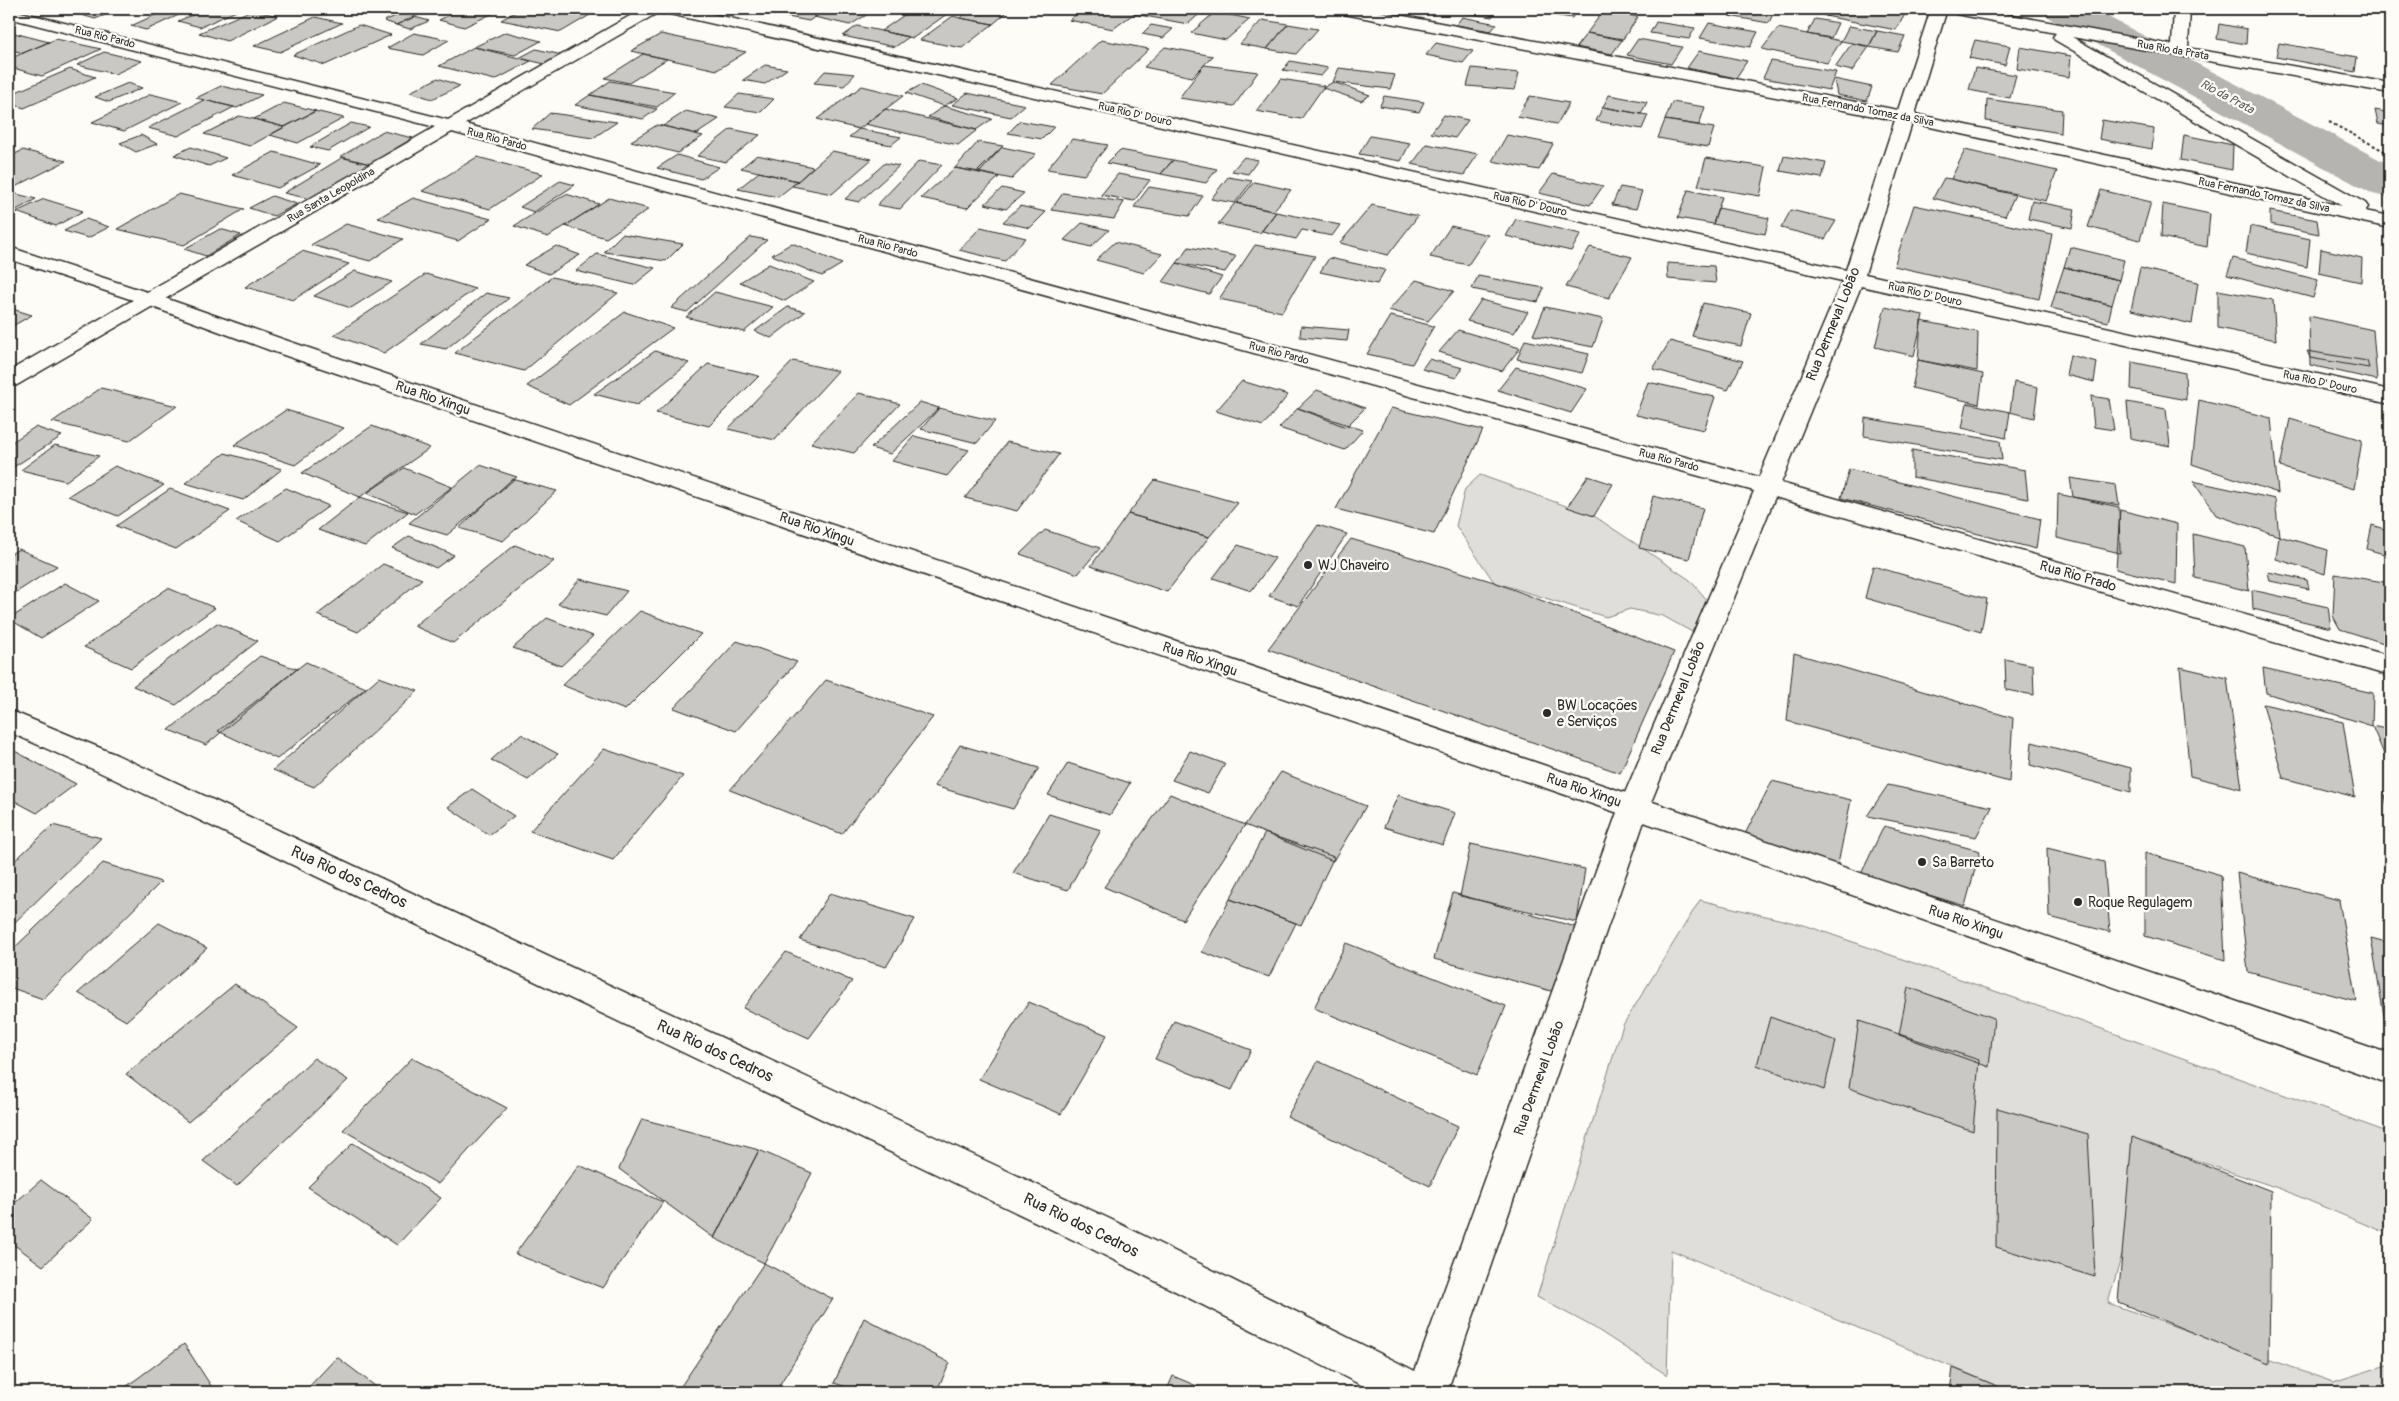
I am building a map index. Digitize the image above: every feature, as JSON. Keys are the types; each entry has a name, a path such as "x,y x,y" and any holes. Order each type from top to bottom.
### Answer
{"street":[{"name":"Rua Santa Leopoldina","path":"9,380 653,9"},
{"name":"Rua Rio D' Douro","path":"670,9 1854,278 2390,397"},
{"name":"Rua Fernando Tomaz da Silva","path":"1344,9 1906,117 2388,222"},
{"name":"Rua Dermeval Lobão","path":"1427,1392 1634,807 1854,278 1939,9"},
{"name":"Rua Rio da Prata","path":"1956,9 2088,35 2390,88"},
{"path":"2010,9 2388,222"},
{"path":"2173,50 2182,9"},
{"name":"Rua Rio Pardo","path":"9,13 451,126 1766,486"},
{"name":"Rua Rio Xingu","path":"9,253 149,299 289,349 1634,807 2390,1069"},
{"name":"Rua Rio Prado","path":"1766,486 2390,666"},
{"name":"Rua Rio dos Cedros","path":"9,720 107,763 1097,1232 1416,1392"}],"shaded area":[{"path":"1480,475 1594,516 1690,580 1708,601 1692,632 1663,616 1630,609 1606,617 1494,582 1456,526 1465,489"},
{"path":"1700,900 1807,926 2055,1012 2390,1133 2390,1228 2381,1231 2281,1189 2153,1146 2108,1303 2333,1382 2390,1364 2390,1392 2012,1392 1671,1250 1667,1375 1593,1327 1537,1297 1623,1025"}],"building":[{"path":"102,9 113,12 95,19 65,10"},
{"path":"207,9 241,9 200,27 178,21"},
{"path":"412,9 427,11 396,25 384,21"},
{"path":"462,9 502,9 464,27 439,20"},
{"path":"521,9 581,9 595,12 561,32 501,20"},
{"path":"745,9 821,9 826,10 809,21"},
{"path":"827,9 846,9 868,14 850,25 814,17"},
{"path":"913,9 951,11 913,38 881,31"},
{"path":"971,9 1006,13 993,24 960,18"},
{"path":"1083,9 1140,9 1113,29 1069,20"},
{"path":"1141,9 1205,9 1188,24 1134,14"},
{"path":"1468,9 1497,9 1492,17 1465,13"},
{"path":"1534,9 1577,9 1572,18 1533,12"},
{"path":"1732,9 1775,9 1769,23 1729,16"},
{"path":"1791,9 1833,9 1829,16"},
{"path":"1830,9 1908,9 1896,30 1825,16"},
{"path":"2362,9 2390,9 2390,18 2361,12"},
{"path":"166,10 181,14 146,30 131,26"},
{"path":"252,10 278,16 227,41 199,33"},
{"path":"1604,10 1638,17 1623,39 1587,33"},
{"path":"1215,12 1250,19 1226,40 1191,33"},
{"path":"953,16 993,24 962,48 920,40"},
{"path":"315,17 342,23 280,52 254,46"},
{"path":"415,17 429,21 410,29 396,25"},
{"path":"1462,17 1497,24 1491,31 1456,25"},
{"path":"1815,19 1838,23 1831,38 1807,34"},
{"path":"1262,20 1288,24 1267,49 1240,44"},
{"path":"1656,22 1695,28 1689,39 1650,33"},
{"path":"1709,23 1758,32 1750,47 1700,38"},
{"path":"1288,24 1318,29 1296,54 1267,49"},
{"path":"2219,24 2247,29 2246,44 2217,39"},
{"path":"359,25 391,35 325,65 293,55"},
{"path":"1151,25 1173,29 1163,38 1142,34"},
{"path":"857,26 909,37 895,47 843,36"},
{"path":"1849,26 1877,31 1869,46 1841,41"},
{"path":"1778,28 1841,41 1827,63 1762,49"},
{"path":"1877,31 1905,36 1898,52 1869,47"},
{"path":"506,32 541,41 515,55 474,47"},
{"path":"14,33 49,42 23,53 9,49 9,36"},
{"path":"414,33 449,40 423,55 387,48"},
{"path":"1587,33 1622,40 1612,54 1576,47"},
{"path":"661,34 746,52 717,70 631,51"},
{"path":"56,39 101,49 42,76 9,67 9,59"},
{"path":"1638,39 1682,47 1671,64 1627,55"},
{"path":"1101,40 1149,49 1102,94 1052,85"},
{"path":"1975,40 2010,46 2005,65 1969,58"},
{"path":"1436,43 1473,51 1463,63 1426,55"},
{"path":"1852,43 1869,47 1852,71 1835,67"},
{"path":"2279,43 2357,57 2355,72 2276,57"},
{"path":"474,47 531,61 495,80 439,66"},
{"path":"1165,47 1213,56 1192,77 1144,67"},
{"path":"2020,47 2071,56 2069,77 2017,69"},
{"path":"536,49 562,55 545,64 519,58"},
{"path":"1699,51 1747,61 1736,78 1687,68"},
{"path":"104,52 142,61 115,74 77,65"},
{"path":"643,54 667,59 629,83 605,78"},
{"path":"1290,61 1328,68 1321,76 1283,70"},
{"path":"1771,61 1836,72 1829,90 1763,78"},
{"path":"765,65 787,69 765,84 743,80"},
{"path":"1204,65 1258,72 1234,106 1179,98"},
{"path":"1339,68 1395,75 1390,89 1333,82"},
{"path":"1472,68 1519,73 1515,90 1467,86"},
{"path":"1975,68 2016,75 2010,98 1969,90"},
{"path":"70,69 95,77 24,108 9,103 9,95"},
{"path":"825,71 855,74 844,86 814,83"},
{"path":"438,78 460,86 432,99 410,92"},
{"path":"1281,79 1324,86 1301,119 1256,111"},
{"path":"1834,79 1872,87 1867,101 1837,95"},
{"path":"610,81 675,92 657,107 590,95"},
{"path":"1333,82 1370,95 1361,101 1323,88"},
{"path":"128,83 142,88 109,102 95,97"},
{"path":"921,85 958,98 944,106 906,93"},
{"path":"221,86 262,95 237,108 196,98"},
{"path":"862,86 903,96 859,129 817,119"},
{"path":"967,93 1025,105 1011,117 952,105"},
{"path":"151,94 182,102 124,131 92,122"},
{"path":"739,94 774,99 761,112 725,107"},
{"path":"590,95 657,109 643,119 575,105"},
{"path":"1609,95 1647,102 1641,114 1603,107"},
{"path":"1384,96 1424,102 1419,112 1380,106"},
{"path":"1530,96 1569,103 1557,124 1517,117"},
{"path":"1987,99 2062,110 2061,133 1986,121"},
{"path":"204,100 234,107 178,136 148,128"},
{"path":"1672,102 1705,107 1699,125 1665,120"},
{"path":"284,103 316,111 284,127 254,119"},
{"path":"944,106 992,119 976,130 928,117"},
{"path":"1603,107 1648,115 1642,129 1596,121"},
{"path":"885,109 977,130 958,145 865,124"},
{"path":"2375,110 2390,113 2390,126 2378,124"},
{"path":"315,111 344,118 298,143 270,135"},
{"path":"686,111 719,119 697,134 663,126"},
{"path":"550,113 617,122 593,138 532,129"},
{"path":"1444,115 1468,120 1455,138 1431,133"},
{"path":"239,116 284,127 250,146 204,134"},
{"path":"1665,120 1714,128 1708,147 1658,138"},
{"path":"2102,120 2154,129 2152,149 2099,139"},
{"path":"1020,121 1054,127 1042,139 1008,133"},
{"path":"351,123 369,127 328,151 310,147"},
{"path":"657,125 703,136 678,153 631,141"},
{"path":"731,129 760,135 726,162 697,156"},
{"path":"859,129 901,137 891,145 849,137"},
{"path":"383,131 413,138 370,164 340,157"},
{"path":"141,135 157,144 136,152 120,143"},
{"path":"1507,135 1553,144 1539,170 1492,161"},
{"path":"2184,135 2233,145 2232,170 2181,160"},
{"path":"1370,136 1410,143 1401,161 1359,154"},
{"path":"1072,139 1108,145 1084,175 1047,169"},
{"path":"978,142 1003,146 980,172 955,168"},
{"path":"1427,144 1478,154 1464,175 1412,164"},
{"path":"191,147 226,158 209,166 174,155"},
{"path":"1002,147 1036,154 1012,179 977,172"},
{"path":"23,150 66,161 9,190 9,157"},
{"path":"1120,150 1173,160 1161,174 1107,163"},
{"path":"1965,150 2057,171 2046,201 1951,179"},
{"path":"832,151 872,159 832,194 792,186"},
{"path":"274,152 320,165 278,188 232,175"},
{"path":"677,155 719,167 701,179 657,168"},
{"path":"757,155 813,167 798,181 741,168"},
{"path":"1784,156 1826,163 1822,178 1780,171"},
{"path":"343,157 370,164 310,199 284,193"},
{"path":"477,157 543,174 490,209 422,191"},
{"path":"1244,157 1258,160 1248,174 1232,171"},
{"path":"1706,158 1766,167 1760,196 1698,186"},
{"path":"1173,160 1217,169 1206,183 1161,174"},
{"path":"919,161 942,165 900,209 877,205"},
{"path":"885,163 899,166 859,202 845,199"},
{"path":"955,168 999,177 967,208 921,198"},
{"path":"759,172 798,181 778,197 738,189"},
{"path":"1118,174 1150,180 1134,201 1101,195"},
{"path":"1553,174 1603,186 1590,205 1539,193"},
{"path":"1228,177 1252,181 1235,203 1211,199"},
{"path":"1944,178 2015,195 2005,216 1933,198"},
{"path":"560,181 575,185 534,212 520,207"},
{"path":"1254,182 1291,190 1273,211 1237,203"},
{"path":"1149,187 1203,196 1189,216 1134,207"},
{"path":"1620,187 1642,191 1636,209 1612,205"},
{"path":"1002,188 1024,193 1006,209 985,204"},
{"path":"1688,190 1722,197 1713,224 1678,218"},
{"path":"2101,190 2151,202 2140,240 2088,227"},
{"path":"9,192 36,199 9,214"},
{"path":"1063,193 1124,202 1114,219 1051,210"},
{"path":"179,194 244,209 184,245 117,229"},
{"path":"566,194 599,204 548,237 514,226"},
{"path":"272,196 297,204 274,216 249,208"},
{"path":"413,198 491,219 458,241 378,218"},
{"path":"609,198 649,209 606,238 565,226"},
{"path":"44,199 83,211 56,226 16,212"},
{"path":"2032,201 2075,209 2072,228 2028,219"},
{"path":"1235,203 1276,212 1260,233 1218,224"},
{"path":"2163,204 2210,214 2207,247 2161,237"},
{"path":"1372,205 1418,216 1388,255 1340,243"},
{"path":"1914,205 2052,234 2039,299 1894,266"},
{"path":"1020,206 1046,212 1030,228 1003,222"},
{"path":"1718,208 1769,218 1765,234 1713,224"},
{"path":"1791,210 1836,221 1825,239 1781,228"},
{"path":"2270,211 2317,220 2319,234 2270,224"},
{"path":"1276,212 1340,225 1332,236 1302,230 1296,239 1262,231"},
{"path":"86,219 109,227 88,238 64,231"},
{"path":"1516,219 1581,234 1571,251 1506,236"},
{"path":"1082,223 1109,230 1091,247 1064,240"},
{"path":"346,224 403,239 370,261 311,245"},
{"path":"1451,226 1488,235 1468,265 1430,257"},
{"path":"2250,226 2310,239 2307,267 2246,253"},
{"path":"981,227 1026,238 1005,261 959,250"},
{"path":"220,229 241,235 206,256 184,249"},
{"path":"622,234 683,244 666,261 604,252"},
{"path":"751,237 767,240 687,312 671,308"},
{"path":"1115,242 1162,254 1144,273 1096,260"},
{"path":"792,243 842,264 822,276 772,255"},
{"path":"1255,245 1315,256 1282,312 1219,299"},
{"path":"556,246 580,255 549,274 524,265"},
{"path":"1189,247 1236,256 1225,272 1177,263"},
{"path":"1590,247 1632,257 1609,298 1566,287"},
{"path":"2070,247 2124,260 2119,280 2064,267"},
{"path":"2321,249 2362,258 2361,282 2319,273"},
{"path":"302,251 349,264 293,300 245,287"},
{"path":"597,254 655,268 634,285 576,271"},
{"path":"1329,258 1385,270 1377,284 1320,272"},
{"path":"2233,258 2318,280 2313,298 2227,275"},
{"path":"1177,263 1222,277 1209,294 1163,282"},
{"path":"1667,263 1714,266 1716,283 1668,279"},
{"path":"769,264 814,282 785,301 740,282"},
{"path":"2064,267 2119,280 2112,305 2056,291"},
{"path":"2140,268 2198,282 2192,324 2131,310"},
{"path":"355,271 392,282 351,308 314,296"},
{"path":"426,274 475,289 384,353 334,335"},
{"path":"1478,276 1544,288 1538,302 1472,289"},
{"path":"552,277 618,293 524,371 455,353"},
{"path":"1416,280 1454,291 1428,321 1389,310"},
{"path":"2218,290 2273,300 2276,340 2218,328"},
{"path":"2056,291 2112,305 2108,322 2051,308"},
{"path":"715,292 773,307 744,332 686,317"},
{"path":"486,293 509,298 446,349 421,344"},
{"path":"1481,300 1528,312 1514,333 1467,321"},
{"path":"1703,303 1751,313 1741,346 1692,336"},
{"path":"788,307 805,312 771,338 755,331"},
{"path":"1545,307 1603,319 1593,347 1533,335"},
{"path":"1885,307 1923,315 1914,356 1875,347"},
{"path":"9,308 32,315 9,328"},
{"path":"625,312 673,328 569,405 527,386"},
{"path":"1390,316 1434,326 1412,364 1367,354"},
{"path":"2309,316 2373,330 2377,380 2310,365"},
{"path":"1921,321 1978,332 1977,371 1918,360"},
{"path":"1301,326 1349,330 1347,341 1300,337"},
{"path":"1458,330 1520,348 1502,371 1439,352"},
{"path":"1525,340 1589,354 1582,373 1517,359"},
{"path":"1670,341 1743,361 1728,390 1653,369"},
{"path":"655,351 689,363 637,405 594,394"},
{"path":"2307,351 2367,361 2369,368 2310,358"},
{"path":"2070,355 2097,362 2094,382 2066,375"},
{"path":"1429,359 1463,368 1456,378 1422,369"},
{"path":"1918,360 1983,374 1979,404 1912,388"},
{"path":"793,361 838,371 775,440 728,429"},
{"path":"2132,362 2185,373 2186,400 2131,389"},
{"path":"708,364 759,376 709,426 656,413"},
{"path":"1516,367 1587,389 1571,413 1498,390"},
{"path":"1242,381 1288,395 1263,426 1216,411"},
{"path":"1648,382 1715,397 1704,430 1636,415"},
{"path":"2014,382 2038,387 2034,418 2010,412"},
{"path":"101,388 177,406 129,441 52,422"},
{"path":"1317,390 1365,408 1346,427 1298,408"},
{"path":"859,393 900,404 854,453 811,443"},
{"path":"2091,396 2109,399 2114,430 2094,427"},
{"path":"2199,400 2271,418 2278,493 2192,464"},
{"path":"920,402 939,408 890,454 871,448"},
{"path":"2127,402 2166,409 2170,446 2130,438"},
{"path":"1967,403 2010,412 2006,438 1962,428"},
{"path":"939,408 995,421 977,443 921,429"},
{"path":"1298,408 1363,430 1345,450 1279,428"},
{"path":"1391,408 1483,430 1434,534 1336,509"},
{"path":"286,410 344,428 295,465 234,445"},
{"path":"1865,418 2000,441 2002,460 1864,436"},
{"path":"2290,419 2362,440 2354,489 2280,467"},
{"path":"372,426 430,448 360,497 302,473"},
{"path":"35,427 62,436 9,470 9,444"},
{"path":"914,436 969,450 947,476 892,461"},
{"path":"1007,442 1059,454 1017,511 965,498"},
{"path":"55,445 99,456 66,481 21,470"},
{"path":"1912,450 2025,470 2028,499 1912,477"},
{"path":"225,453 282,469 243,500 185,483"},
{"path":"480,465 517,477 447,535 409,523"},
{"path":"115,466 164,485 118,516 68,496"},
{"path":"404,468 452,487 415,514 367,493"},
{"path":"1849,469 2040,519 2036,549 1841,498"},
{"path":"1588,476 1613,484 1594,516 1567,507"},
{"path":"2070,478 2116,485 2119,505 2073,497"},
{"path":"512,479 557,491 503,541 459,528"},
{"path":"1155,480 1238,503 1209,537 1128,514"},
{"path":"2193,481 2275,499 2279,536 2216,515"},
{"path":"286,488 329,506 280,541 236,521"},
{"path":"170,489 230,511 176,549 116,526"},
{"path":"2058,494 2119,507 2120,553 2057,538"},
{"path":"1653,496 1703,508 1689,559 1639,548"},
{"path":"360,497 408,512 365,546 318,530"},
{"path":"2120,510 2177,524 2176,584 2116,569"},
{"path":"1128,514 1209,537 1167,592 1091,566"},
{"name":"WJ Chaveiro","path":"1318,525 1347,534 1298,606 1269,596"},
{"path":"2372,525 2390,531 2390,556 2367,549"},
{"path":"1045,530 1100,548 1078,574 1020,554"},
{"path":"2193,534 2245,547 2249,591 2195,578"},
{"path":"409,536 454,555 436,568 392,548"},
{"path":"2279,536 2328,550 2325,574 2276,559"},
{"name":"BW Locações e Serviços","path":"1351,539 1494,582 1674,652 1620,773 1268,649"},
{"path":"515,545 554,561 453,643 414,626"},
{"path":"1238,545 1275,558 1251,591 1213,578"},
{"path":"19,549 57,566 9,597 9,555"},
{"path":"383,564 422,579 358,632 317,615"},
{"path":"1873,566 1987,599 1981,632 1865,598"},
{"path":"2268,572 2307,580 2309,589 2270,581"},
{"path":"2335,574 2390,583 2390,645 2340,629 2333,616"},
{"path":"580,579 627,591 606,616 558,604"},
{"path":"65,583 99,601 41,638 9,619"},
{"path":"168,588 215,608 131,668 84,647"},
{"path":"2252,590 2328,607 2331,628 2253,609"},
{"path":"640,611 701,634 625,710 562,685"},
{"path":"547,618 593,636 561,666 513,648"},
{"path":"217,623 258,641 176,705 133,686"},
{"path":"737,641 797,662 736,731 674,708"},
{"path":"1794,653 2013,718 2009,782 1787,721"},
{"path":"260,656 297,669 206,745 169,730"},
{"path":"2005,659 2033,665 2034,695 2006,690"},
{"path":"306,662 366,688 277,759 218,731"},
{"path":"2180,667 2227,678 2242,789 2190,776"},
{"path":"2263,668 2373,693 2372,726 2266,693"},
{"path":"379,677 418,691 314,787 273,770"},
{"path":"826,680 933,717 842,834 730,790"},
{"path":"2263,704 2343,722 2355,797 2283,778"},
{"path":"2372,726 2390,730 2390,768"},
{"path":"521,734 558,754 528,780 491,760"},
{"path":"2032,742 2131,768 2131,792 2030,765"},
{"path":"960,745 1039,768 1013,809 934,786"},
{"path":"9,748 76,784 37,813 9,798"},
{"path":"604,749 683,776 613,860 530,831"},
{"path":"1190,751 1225,764 1208,793 1172,780"},
{"path":"1068,763 1130,783 1110,815 1048,795"},
{"path":"1281,772 1366,806 1333,861 1245,825"},
{"path":"1772,781 1851,800 1837,869 1744,836"},
{"path":"1888,785 1992,807 1976,837 1867,816"},
{"path":"472,789 514,816 489,835 448,807"},
{"path":"1170,794 1245,825 1183,920 1104,887"},
{"path":"1398,795 1455,813 1443,845 1384,827"},
{"path":"2385,795 2390,797 2390,821"},
{"path":"1049,814 1101,830 1068,890 1013,873"},
{"path":"53,825 101,838 9,928 9,866"},
{"name":"Sa Barreto","path":"1884,826 1980,851 1965,906 1861,874"},
{"path":"1265,833 1334,857 1301,925 1230,899"},
{"path":"1471,844 1585,869 1577,922 1460,896"},
{"name":"Roque Regulagem","path":"2047,848 2104,862 2110,932 2049,917"},
{"path":"2145,853 2221,875 2225,960 2145,936"},
{"path":"103,863 161,882 43,999 9,987 9,953"},
{"path":"2237,873 2339,900 2356,1001 2248,972"},
{"path":"830,893 915,919 886,967 800,940"},
{"path":"1453,893 1576,927 1562,994 1434,959"},
{"path":"1230,899 1296,923 1269,977 1202,952"},
{"path":"159,923 207,948 126,1021 78,993"},
{"path":"2371,938 2390,943 2390,1029 2386,1028"},
{"path":"1346,943 1506,1006 1477,1075 1314,1008"},
{"path":"786,952 852,981 809,1038 743,1008"},
{"path":"235,984 298,1028 188,1122 126,1074"},
{"path":"1908,987 1994,1018 1989,1067 1899,1035"},
{"path":"1029,1002 1107,1035 1061,1114 979,1079"},
{"path":"1770,1017 1836,1041 1824,1090 1757,1065"},
{"path":"1174,1021 1251,1050 1232,1090 1155,1059"},
{"path":"1859,1021 1979,1060 1973,1131 1849,1088"},
{"path":"314,1058 348,1080 237,1186 203,1161"},
{"path":"412,1058 507,1108 438,1184 343,1130"},
{"path":"1318,1061 1458,1126 1430,1186 1287,1117"},
{"path":"1997,1108 2088,1134 2095,1277 1996,1247"},
{"path":"642,1119 759,1150 714,1238 619,1169"},
{"path":"2132,1137 2271,1191 2269,1364 2118,1302"},
{"path":"353,1143 441,1198 397,1245 308,1187"},
{"path":"759,1150 812,1173 764,1263 714,1238"},
{"path":"579,1165 663,1202 603,1288 515,1254"},
{"path":"41,1180 93,1219 43,1266 9,1241 9,1208"},
{"path":"764,1263 833,1299 775,1392 677,1392"},
{"path":"864,1318 950,1363 936,1392 861,1392 834,1383"},
{"path":"184,1344 215,1392 119,1392"},
{"path":"337,1357 383,1392 304,1392"},
{"path":"1953,1368 2012,1392 1950,1392"},
{"path":"1173,1376 1211,1392 1166,1392"}],"waterway":[{"name":"Rio da Prata","path":"2063,9 2390,184"}],"place":[{"name":"WJ Chaveiro","path":"1308,565"},
{"name":"BW Locações e Serviços","path":"1547,713"},
{"name":"Sa Barreto","path":"1922,862"},
{"name":"Roque Regulagem","path":"2078,902"}]}
